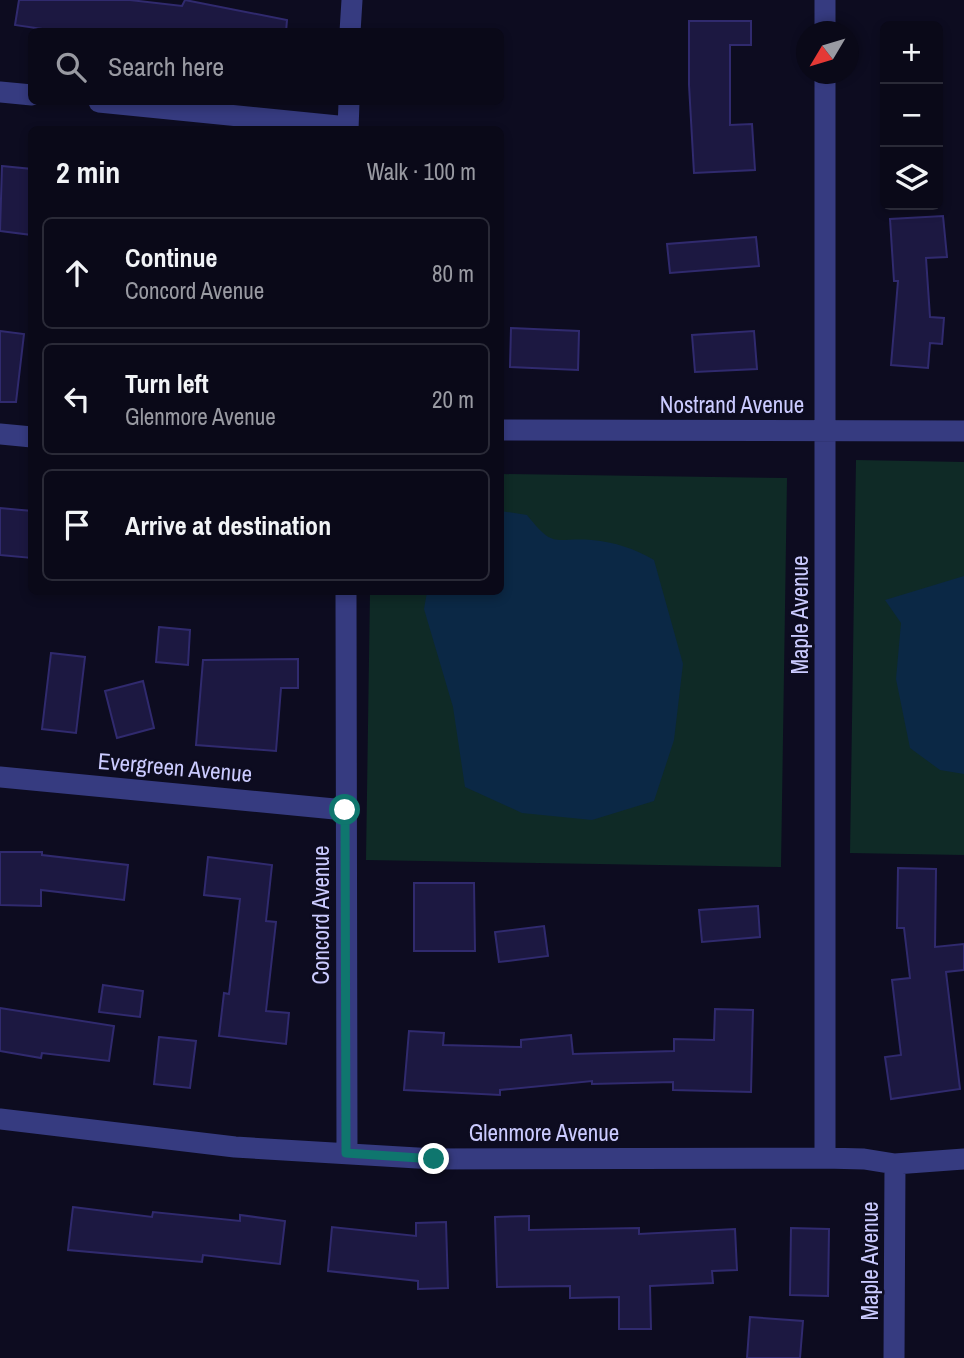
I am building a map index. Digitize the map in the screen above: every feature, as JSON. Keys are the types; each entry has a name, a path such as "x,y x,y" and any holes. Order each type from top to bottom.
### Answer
{"street":[{"path":"350,28 352,0"},
{"path":"825,0 825,21"},
{"name":"Maple Avenue","path":"825,84 825,1158"},
{"path":"0,92 28,95"},
{"path":"128,105 329,126"},
{"path":"348,126 349,105"},
{"name":"Nostrand Avenue","path":"504,430 964,431"},
{"path":"0,434 28,438"},
{"name":"Concord Avenue","path":"346,595 346,1153"},
{"name":"Evergreen Avenue","path":"0,777 345,810"},
{"name":"Glenmore Avenue","path":"0,1119 235,1147 434,1159 864,1158 895,1164 964,1159"},
{"name":"Maple Avenue","path":"894,1358 895,1164"}],"green space":[{"path":"856,460 964,462 964,855 850,853"},
{"path":"504,474 787,478 781,867 366,860 370,595 504,595"}],"water":[{"path":"504,511 527,515 550,538 609,542 654,560 683,664 674,740 654,801 592,820 522,813 465,787 453,707 424,609 426,595 504,595"},
{"path":"964,576 964,774 940,770 910,748 896,679 901,623 885,600"}],"building":[{"path":"19,0 130,0 182,6 185,0 287,20 286,28 36,28 15,25"},
{"path":"689,21 751,21 751,45 730,45 730,125 752,124 755,170 694,173 689,85"},
{"path":"2,166 28,169 28,234 0,231"},
{"path":"943,216 947,257 926,258 930,317 944,318 942,344 930,343 928,368 891,365 898,281 894,281 890,219"},
{"path":"756,237 759,266 670,273 667,244"},
{"path":"511,328 579,331 578,370 510,367"},
{"path":"0,331 24,334 16,402 0,402"},
{"path":"754,331 757,369 695,372 692,335"},
{"path":"0,508 28,511 28,558 0,555"},
{"path":"159,627 190,630 188,665 156,662"},
{"path":"51,653 85,657 76,733 42,729"},
{"path":"298,659 298,688 281,688 276,751 196,745 203,660"},
{"path":"143,681 154,728 117,738 105,691"},
{"path":"0,852 42,852 42,855 128,865 124,900 41,890 41,906 0,905"},
{"path":"208,857 272,865 266,921 276,922 266,1011 289,1013 286,1044 219,1036 224,993 229,994 240,899 204,895"},
{"path":"898,868 936,869 935,947 964,944 964,970 946,972 960,1089 891,1099 885,1057 901,1055 892,980 910,978 904,928 897,928"},
{"path":"414,883 474,883 475,951 414,951"},
{"path":"758,906 760,937 702,942 699,910"},
{"path":"544,926 548,956 499,962 495,932"},
{"path":"103,985 143,991 140,1017 99,1012"},
{"path":"0,1008 114,1026 109,1061 42,1053 41,1058 0,1051"},
{"path":"715,1009 753,1010 751,1092 673,1090 673,1082 592,1084 592,1081 500,1090 500,1095 404,1090 409,1031 444,1033 443,1045 521,1047 521,1040 571,1035 573,1054 674,1051 674,1039 714,1040"},
{"path":"159,1037 196,1041 190,1088 154,1084"},
{"path":"73,1207 152,1217 153,1212 240,1221 240,1215 285,1221 280,1264 203,1255 202,1262 68,1250"},
{"path":"529,1216 529,1230 639,1228 639,1234 735,1229 737,1270 712,1271 713,1283 650,1286 651,1329 619,1329 619,1297 570,1298 570,1286 497,1287 495,1217"},
{"path":"446,1222 448,1288 418,1289 418,1281 328,1271 332,1227 416,1236 416,1223"},
{"path":"791,1228 829,1229 828,1296 790,1295"},
{"path":"750,1317 803,1321 800,1358 747,1358"}],"route":[{"path":"345,810 346,1153 434,1159"}]}
